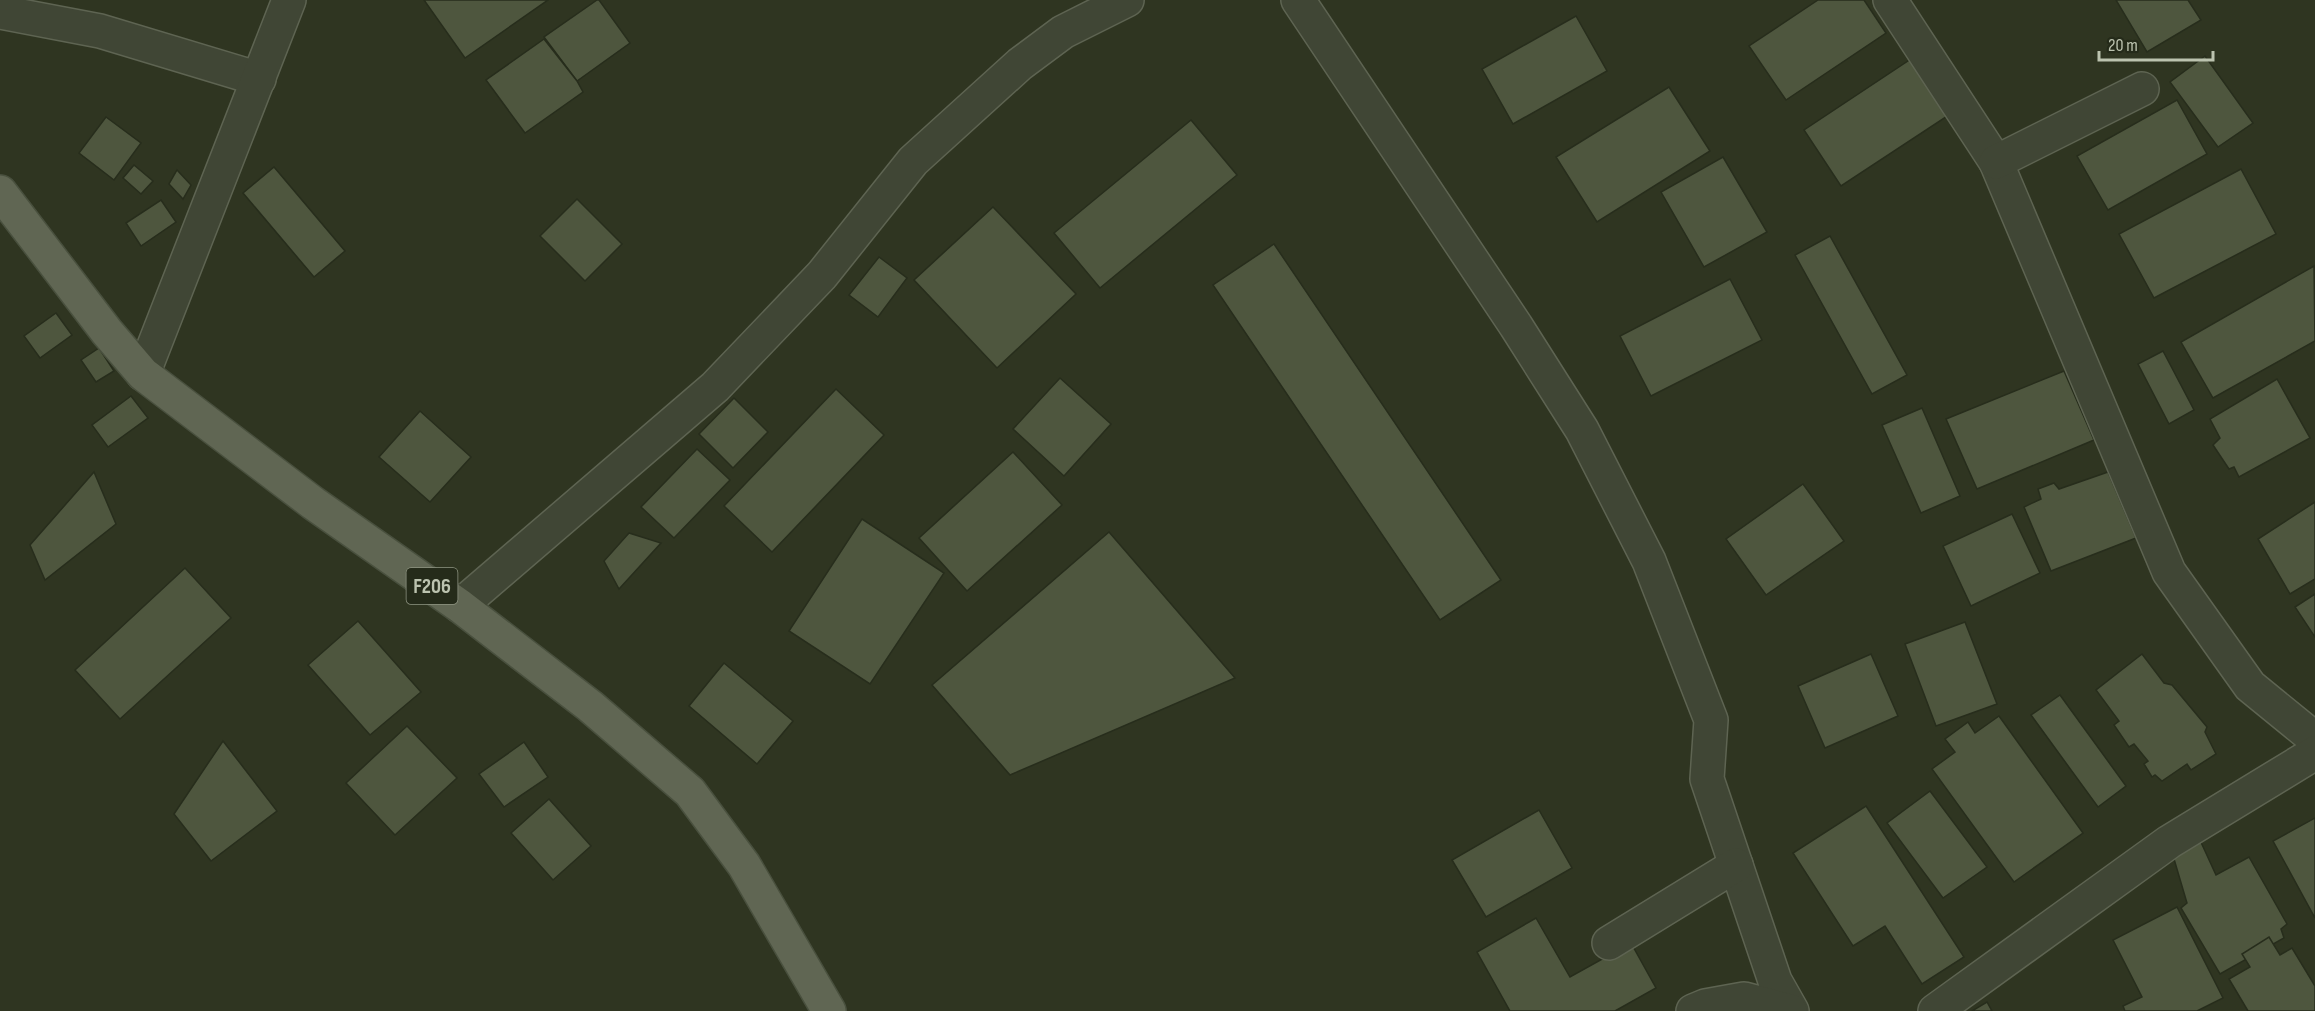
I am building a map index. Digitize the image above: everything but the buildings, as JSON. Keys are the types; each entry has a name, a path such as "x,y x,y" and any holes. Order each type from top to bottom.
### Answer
{"main road":[{"name":"F206","path":"0,192 107,332 143,374 313,503 460,606 590,706 690,792 744,865 829,1011"}],"street":[{"path":"143,374 289,0"},
{"path":"460,606 715,387 822,275 913,162 1020,64 1054,39 1127,0"},
{"path":"1298,0 1516,326 1587,440 1649,561 1711,720 1707,779 1775,981 1791,1011"},
{"path":"1890,0 1996,162 2169,572 2250,686 2315,739"},
{"path":"0,12 100,31 259,79"},
{"path":"1996,162 2142,89"},
{"path":"1935,1011 2169,842 2315,753"},
{"path":"1609,943 1737,865"},
{"path":"1693,1011 1705,1006 1744,999 1791,1011"}]}
